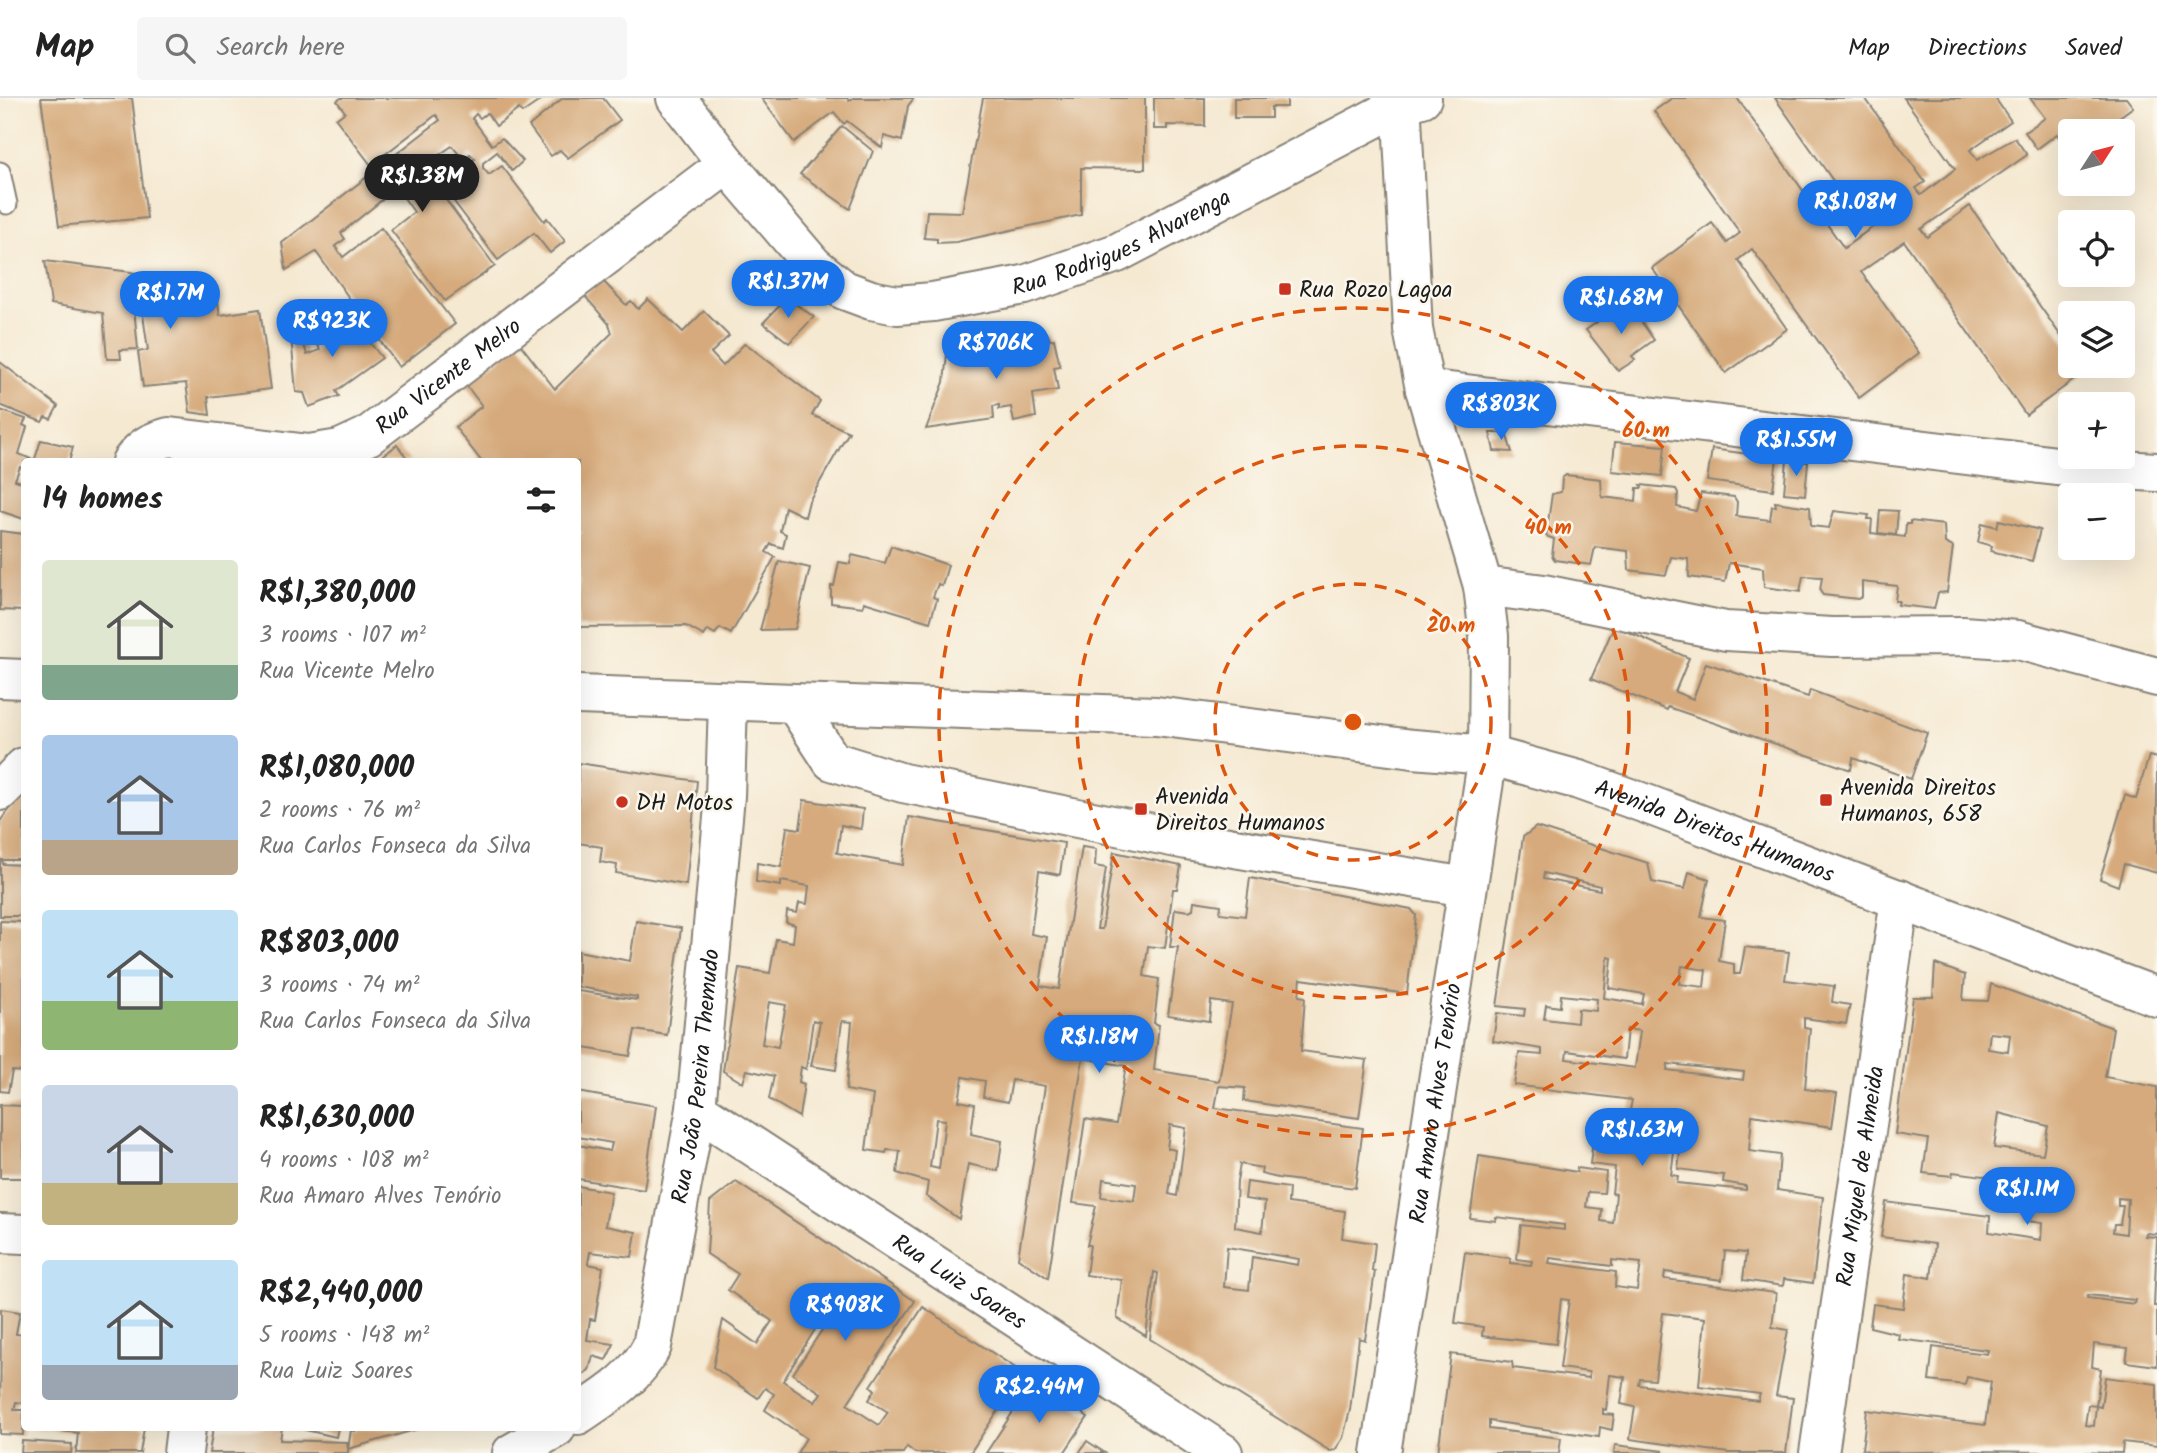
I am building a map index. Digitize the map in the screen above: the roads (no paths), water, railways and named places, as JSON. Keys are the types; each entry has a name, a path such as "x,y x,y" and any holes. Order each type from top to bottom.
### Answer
{"street":[{"name":"Rua Rodrigues Alvarenga","path":"676,98 727,164 813,265 844,290 871,300 897,305 933,302 1024,285 1117,253 1408,100"},
{"path":"1408,100 1413,329 1425,389 1483,586 1489,636 1488,755"},
{"name":"Rua Vicente Melro","path":"134,458 139,450 152,442 169,437 309,454 340,449 368,436 727,164"},
{"path":"1425,389 2065,467 2157,472"},
{"path":"1483,586 1544,594 1726,631 1832,637 1963,636 2018,640 2157,677"},
{"path":"0,678 21,678"},
{"name":"Avenida Direitos Humanos","path":"581,695 1156,716 1413,749 1488,755 1579,780 2157,997"},
{"name":"Rua João Pereira Themudo","path":"581,1413 628,1380 643,1363 652,1346 696,1109 725,796 728,702"},
{"path":"795,704 832,761 903,783 1187,840 1466,887"},
{"name":"Rua Amaro Alves Tenório","path":"1381,1453 1488,755"},
{"path":"0,791 21,770"},
{"name":"Rua Miguel de Almeida","path":"1819,1453 1900,899"},
{"name":"Rua Luiz Soares","path":"696,1109 1223,1453"},
{"path":"0,1233 21,1234"},
{"path":"183,1453 187,1431"},
{"path":"512,1453 551,1431"}],"lane":[{"path":"0,173 7,204"}],"place":[{"name":"Rua Rozo Lagoa","path":"1285,289"},
{"name":"Avenida Direitos Humanos, 658","path":"1826,800"},
{"name":"DH Motos","path":"622,802"},
{"name":"Avenida Direitos Humanos","path":"1141,809"}]}
